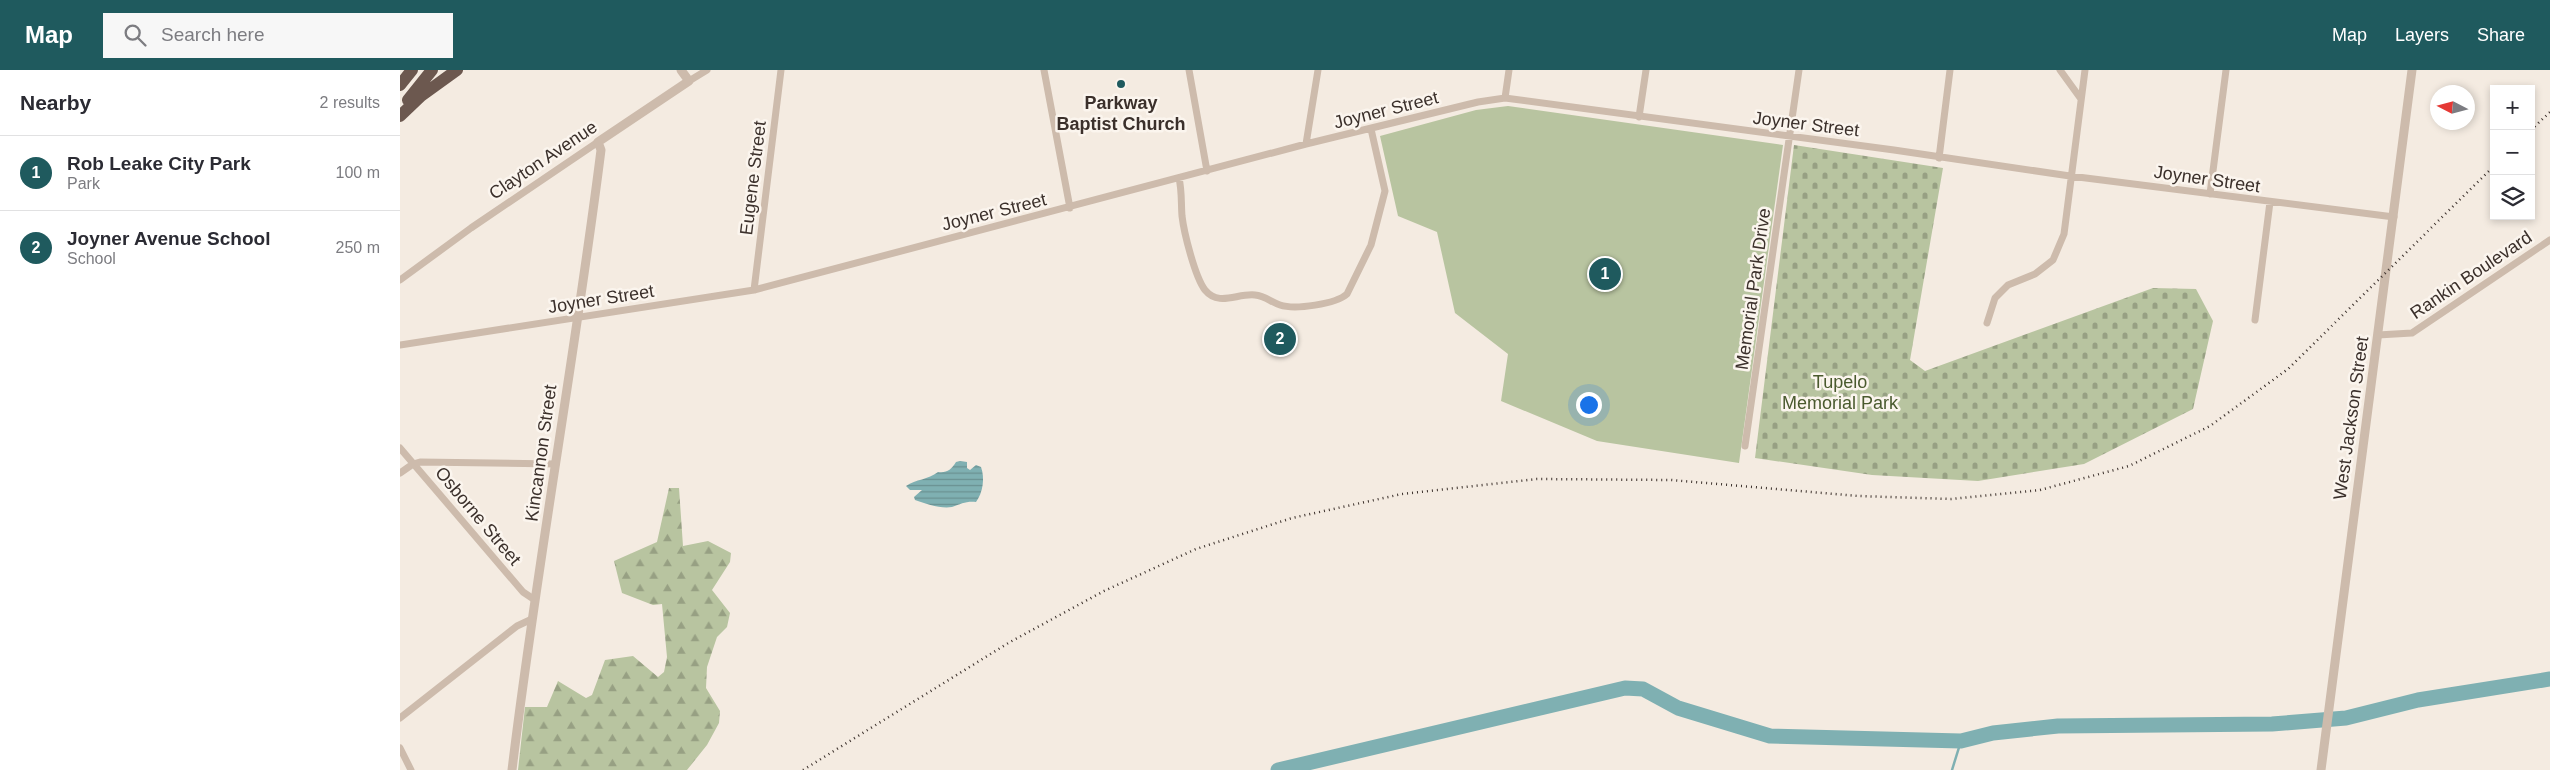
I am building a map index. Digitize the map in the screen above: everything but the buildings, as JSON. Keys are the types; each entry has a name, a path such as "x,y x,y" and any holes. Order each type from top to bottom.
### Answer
{"highway":[{"path":"400,85 412,70"},
{"path":"400,110 432,70"},
{"path":"400,116 421,96 457,70"}],"street":[{"path":"681,70 690,81"},
{"name":"Clayton Avenue","path":"400,280 471,228 707,70"},
{"name":"Eugene Street","path":"754,290 781,70"},
{"path":"1044,70 1070,208"},
{"path":"1190,70 1207,171"},
{"path":"1306,144 1318,70"},
{"path":"1505,98 1509,70"},
{"path":"1639,117 1646,70"},
{"name":"Memorial Park Drive","path":"1745,446 1799,70"},
{"path":"1939,158 1950,70"},
{"path":"2060,70 2081,99"},
{"path":"1988,323 1996,298 2008,285 2035,274 2053,260 2064,234 2085,70"},
{"path":"2210,194 2226,70"},
{"name":"West Jackson Street","path":"2321,770 2412,70"},
{"name":"Joyner Street","path":"400,345 754,290 1070,208 1306,144 1478,102 1505,98 2070,176 2394,217"},
{"path":"1179,178 1182,219 1199,280 1205,290 1213,297 1222,300 1252,294 1262,296 1281,306 1295,307 1340,300 1347,294 1371,245 1384,190 1371,129"},
{"name":"Kincannon Street","path":"512,770 532,619 578,318 601,150 598,142"},
{"path":"2255,320 2270,202"},
{"name":"Rankin Boulevard","path":"2378,336 2412,333 2550,240"},
{"name":"Osborne Street","path":"400,448 523,592 536,600"},
{"path":"400,473 413,464 556,464"},
{"path":"400,718 517,626 532,619"},
{"path":"400,748 411,770"}],"green space":[{"path":"1508,106 1783,145 1739,463 1597,441 1501,401 1508,354 1455,313 1437,232 1398,216 1380,136 1476,110"},
{"name":"Tupelo Memorial Park","path":"1794,145 1943,168 1910,360 1925,371 2153,288 2196,289 2213,321 2193,409 2084,464 1978,481 1872,475 1755,458"},
{"path":"669,488 679,488 683,546 708,541 731,553 730,562 712,590 730,613 727,627 717,637 707,667 706,688 720,711 719,723 707,745 687,770 518,770 525,707 547,707 558,681 586,698 592,695 605,660 633,656 658,677 664,672 667,657 662,604 653,605 622,593 614,561 657,542"}],"water":[{"path":"960,461 967,462 967,468 970,470 976,465 981,467 983,485 976,502 943,507 915,500 914,497 922,490 910,490 906,486 938,472 944,472"}],"waterway":[{"path":"1278,770 1625,688 1643,689 1678,708 1770,736 1961,741 1993,733 2058,726 2272,724 2346,718 2418,700 2550,679"},
{"path":"1952,770 1961,741"}],"railway":[{"path":"2535,126 2550,112"},
{"path":"803,770 1010,642 1104,591 1196,549 1292,518 1402,494 1537,479 1671,480 1858,496 1951,499 2040,490 2129,466 2210,426 2288,369 2490,170"}],"place":[{"name":"Parkway Baptist Church","path":"1121,84"},
{"name":"Rob Leake City Park","path":"1605,274"},
{"name":"Joyner Avenue School","path":"1280,339"}]}
